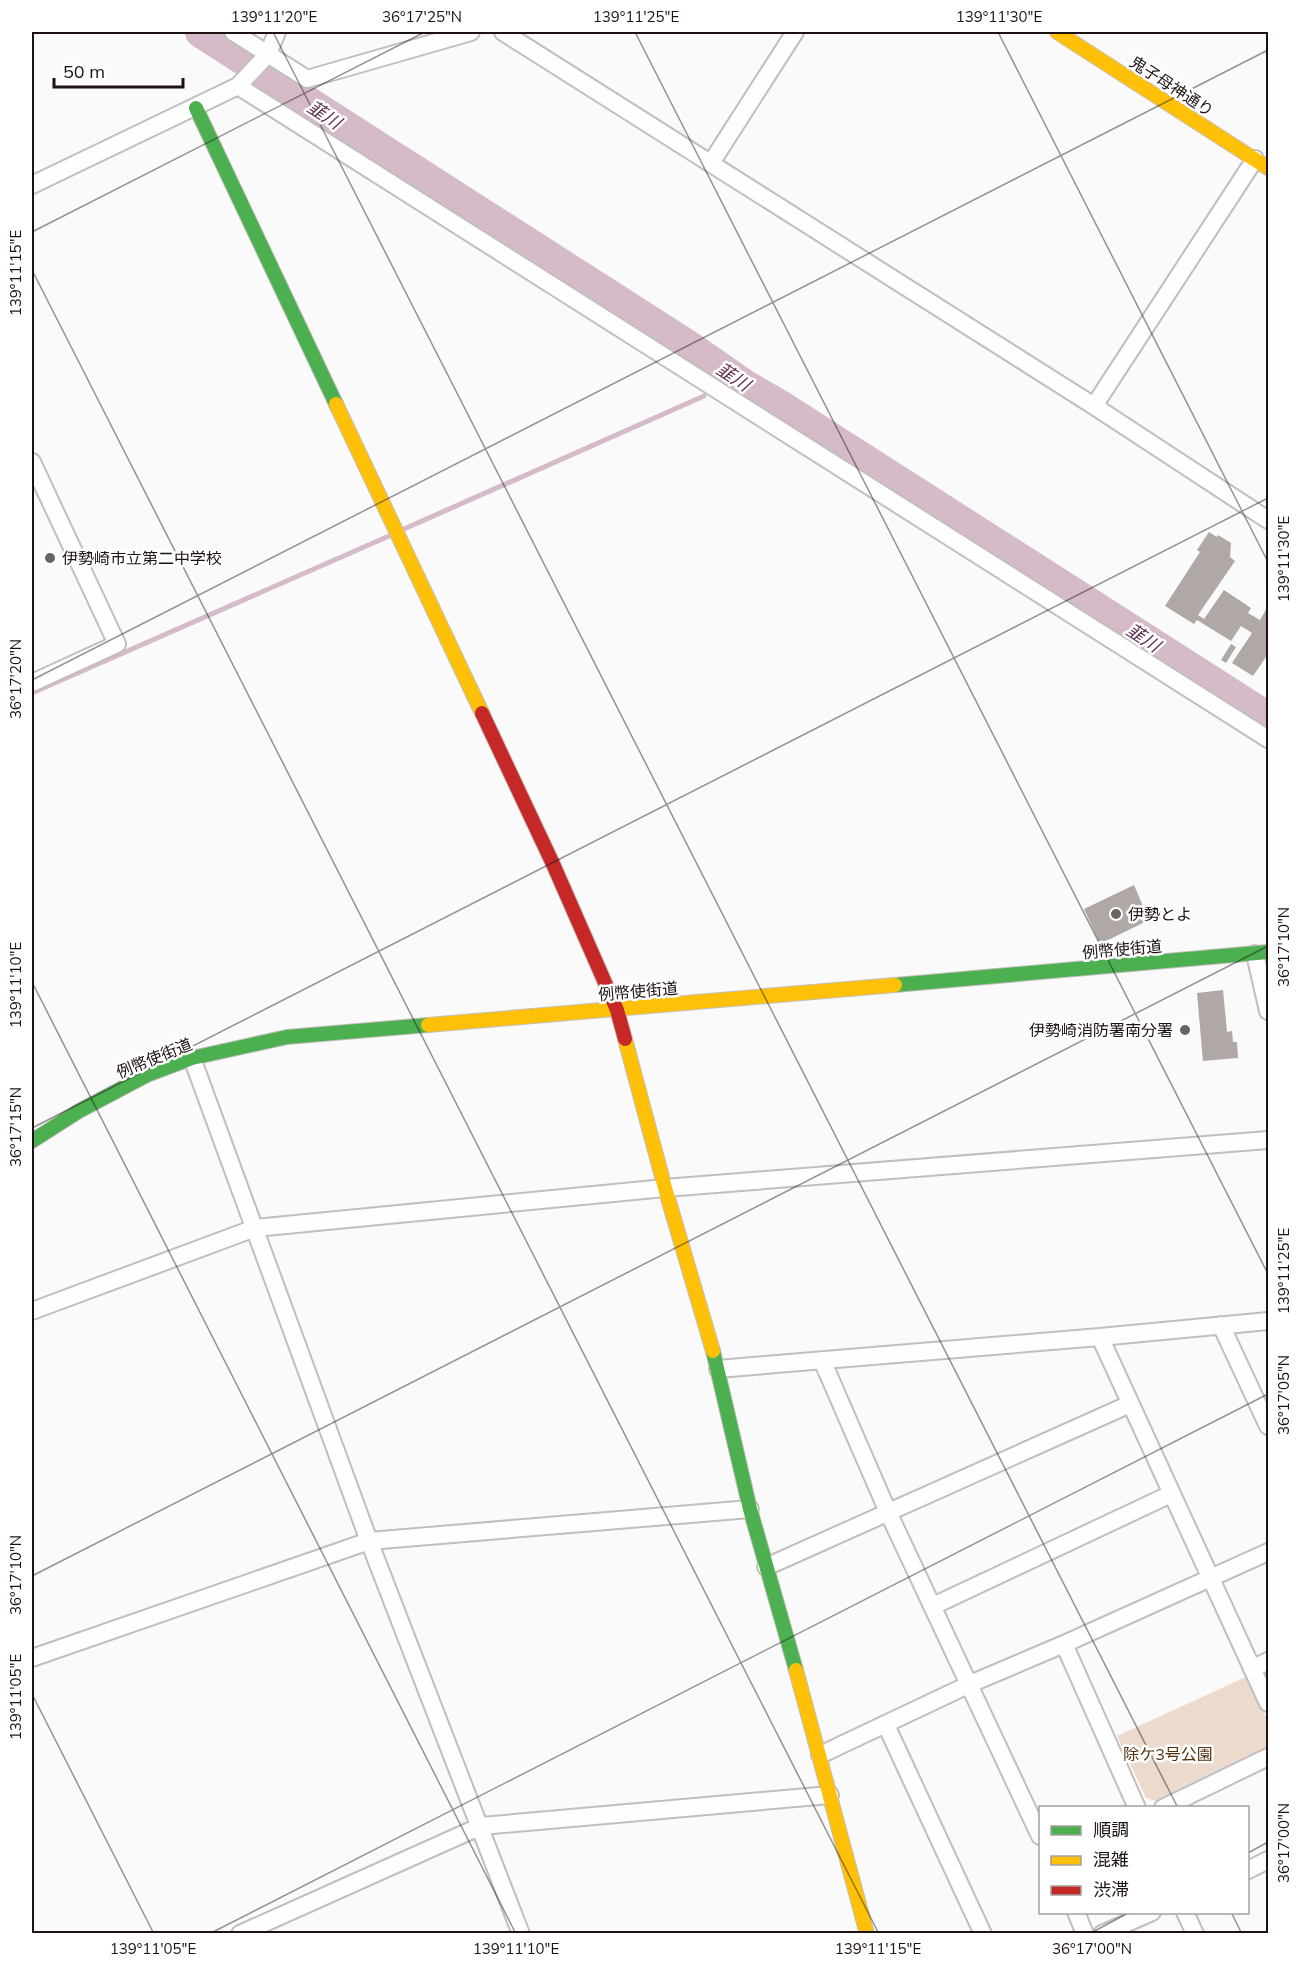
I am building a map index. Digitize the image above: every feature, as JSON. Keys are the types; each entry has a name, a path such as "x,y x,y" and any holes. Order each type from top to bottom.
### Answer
{"street":[{"path":"233,32 265,57 308,79 471,32"},
{"path":"32,185 196,108 241,84 265,57 277,32"},
{"path":"502,32 1094,406 1269,520"},
{"path":"711,163 795,32"},
{"name":"鬼子母神通り","path":"1057,32 1262,163"},
{"path":"241,84 1269,739"},
{"path":"196,108 553,864 617,1010 665,1188 718,1369 750,1509 820,1755 867,1934"},
{"path":"1094,406 1262,163"},
{"path":"32,462 117,644 32,683"},
{"path":"1262,953 1269,1011"},
{"name":"例幣使街道","path":"32,1141 112,1093 147,1075 192,1058 287,1037 1262,953"},
{"path":"192,1058 369,1541 521,1934"},
{"path":"32,1311 255,1228 665,1188 1269,1140"},
{"path":"718,1369 1269,1321"},
{"path":"1221,1325 1269,1426"},
{"path":"1100,1337 1269,1703"},
{"path":"822,1360 888,1512 1039,1832"},
{"path":"766,1567 1130,1404"},
{"path":"933,1606 1171,1494"},
{"path":"32,1658 369,1541 750,1509"},
{"path":"820,1755 970,1684 1269,1552"},
{"path":"1064,1644 1136,1806"},
{"path":"1252,1669 1269,1661"},
{"path":"886,1725 983,1934"},
{"path":"1167,1806 1269,1757"},
{"path":"240,1934 481,1826 830,1795"},
{"path":"1249,1870 1269,1860"},
{"path":"1077,1914 1085,1934"},
{"path":"1102,1934 1147,1914"},
{"path":"1186,1914 1195,1934"}],"green space":[{"name":"除ケ3号公園","path":"1248,1676 1268,1722 1268,1747 1156,1801 1146,1798 1117,1736"}],"building":[{"path":"1209,532 1231,543 1230,557 1235,561 1198,615 1204,619 1224,590 1251,608 1248,613 1260,620 1268,606 1268,654 1253,676 1232,663 1252,633 1241,626 1231,641 1197,620 1194,624 1165,606 1200,552 1197,550"},
{"path":"1231,644 1236,647 1226,663 1221,660"},
{"path":"1134,885 1149,920 1100,944 1084,909"},
{"path":"1223,990 1227,1032 1232,1031 1233,1042 1237,1042 1238,1058 1203,1061 1197,993"}],"waterway":[{"name":"韮川","path":"201,32 254,66 276,85 298,96 688,346 744,385 1268,718"},
{"path":"720,382 729,375"},
{"path":"404,529 704,396"},
{"path":"32,693 389,536"}],"traffic: fast":[{"path":"196,108 336,404"},
{"path":"895,985 1268,952"},
{"path":"32,1141 79,1111 147,1075 192,1058 287,1037 428,1025"},
{"path":"713,1351 750,1509 796,1670"}],"traffic: slow":[{"path":"1057,32 1268,168"},
{"path":"336,404 482,713"},
{"path":"428,1025 895,985"},
{"path":"625,1039 665,1188 713,1351"},
{"path":"796,1670 867,1934"}],"traffic: jam":[{"path":"482,713 553,864 617,1010 625,1039"}],"place":[{"name":"伊勢崎市立第二中学校","path":"50,558"},
{"name":"伊勢とよ","path":"1116,914"},
{"name":"伊勢崎消防署南分署","path":"1185,1030"}]}
